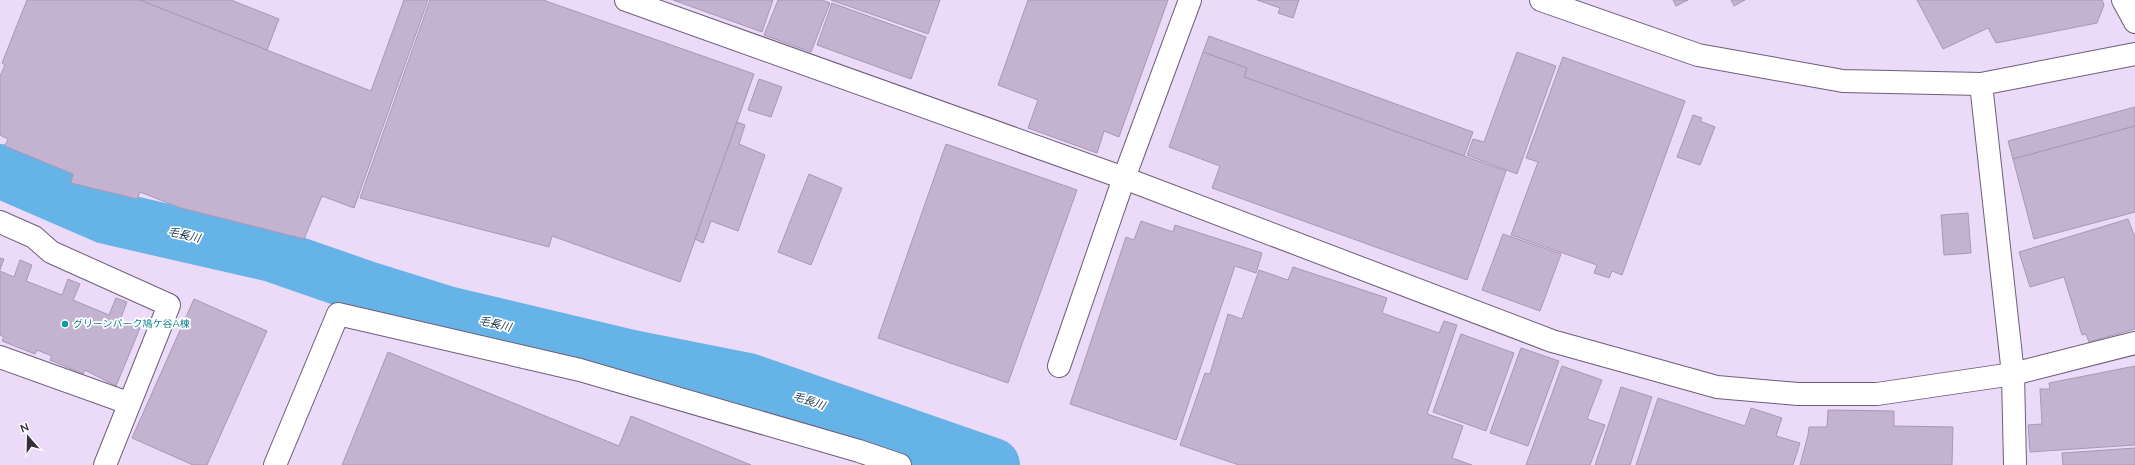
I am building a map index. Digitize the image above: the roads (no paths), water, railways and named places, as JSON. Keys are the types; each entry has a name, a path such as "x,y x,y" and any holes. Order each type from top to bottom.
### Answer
{"street":[{"path":"626,0 1124,178 1552,341 1717,387 1798,394 1877,394 2013,374 2135,343"},
{"path":"1059,366 1124,178 1190,0"},
{"path":"1541,0 1698,55 1843,81 1981,84 2135,54"},
{"path":"2124,0 2135,22"},
{"path":"1981,84 2013,374 2015,465"},
{"path":"0,222 34,237 51,252 169,305 128,404 105,465"},
{"path":"275,465 338,314 580,370 859,451 900,465"},
{"path":"0,357 128,404"}],"waterway":[{"name":"毛長川","path":"0,171 106,217 272,255 367,288 447,313 632,357 748,380 993,465"}],"place":[{"name":"グリーンパーク鳩ケ谷A棟","path":"65,324"}]}
